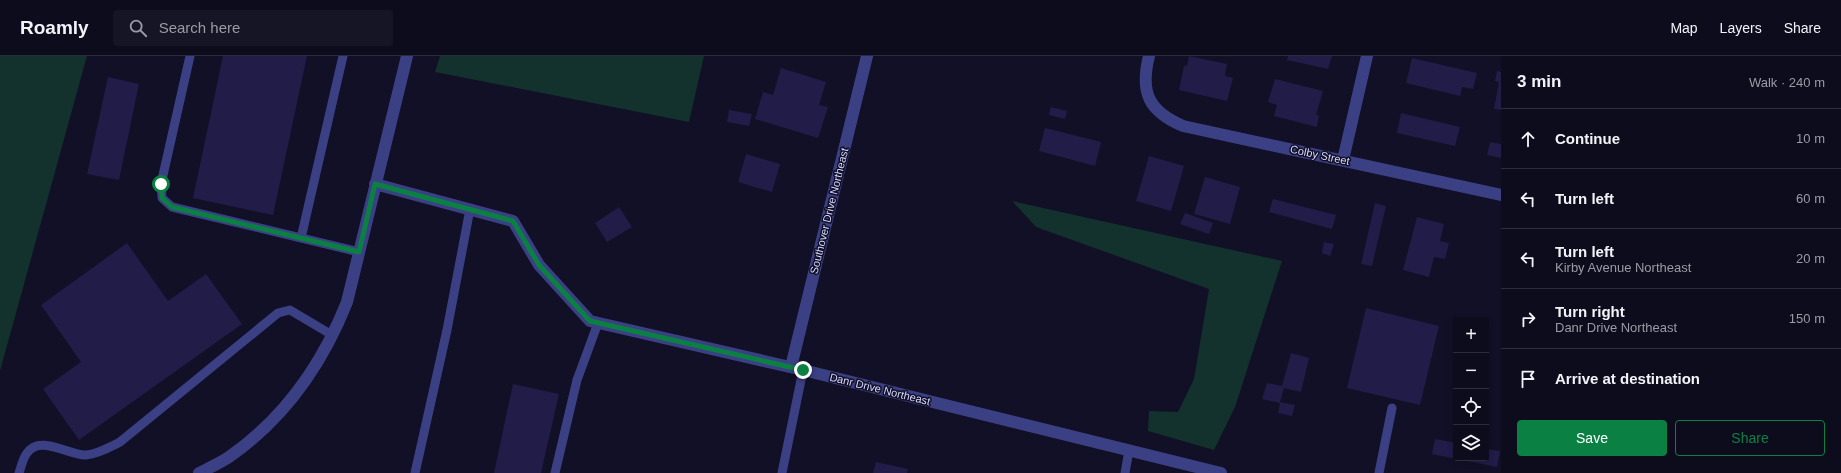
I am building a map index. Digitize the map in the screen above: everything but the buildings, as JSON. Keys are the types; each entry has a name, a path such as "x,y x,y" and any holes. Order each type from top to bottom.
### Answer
{"street":[{"path":"199,473 228,457 274,420 299,391 332,335 347,302 407,56"},
{"name":"Southover Drive Northeast","path":"791,367 867,56"},
{"name":"Colby Street","path":"1149,56 1145,70 1149,99 1157,111 1166,119 1183,126 1501,195"},
{"path":"1342,160 1367,56"},
{"name":"Danr Drive Northeast","path":"375,184 513,221 539,265 590,321 791,367 1221,473"}],"lane":[{"path":"190,56 161,184 162,198 172,207 359,252"},
{"path":"301,238 343,56"},
{"path":"415,473 445,337 470,209"},
{"path":"19,473 28,452 37,447 53,446 85,455 100,451 120,442 278,313 290,310 332,335"},
{"path":"555,473 577,380 598,323"},
{"path":"782,473 803,370"},
{"path":"1379,473 1392,408"},
{"path":"1125,473 1129,450"}],"green space":[{"path":"0,56 87,56 0,371"},
{"path":"440,56 704,56 689,122 435,72"},
{"path":"1012,201 1282,261 1235,407 1214,450 1148,431 1149,411 1178,412 1194,379 1209,289 1036,227"}],"route":[{"path":"161,184 162,198 172,207 359,252 375,184 513,221 539,265 590,321 803,370"}]}
